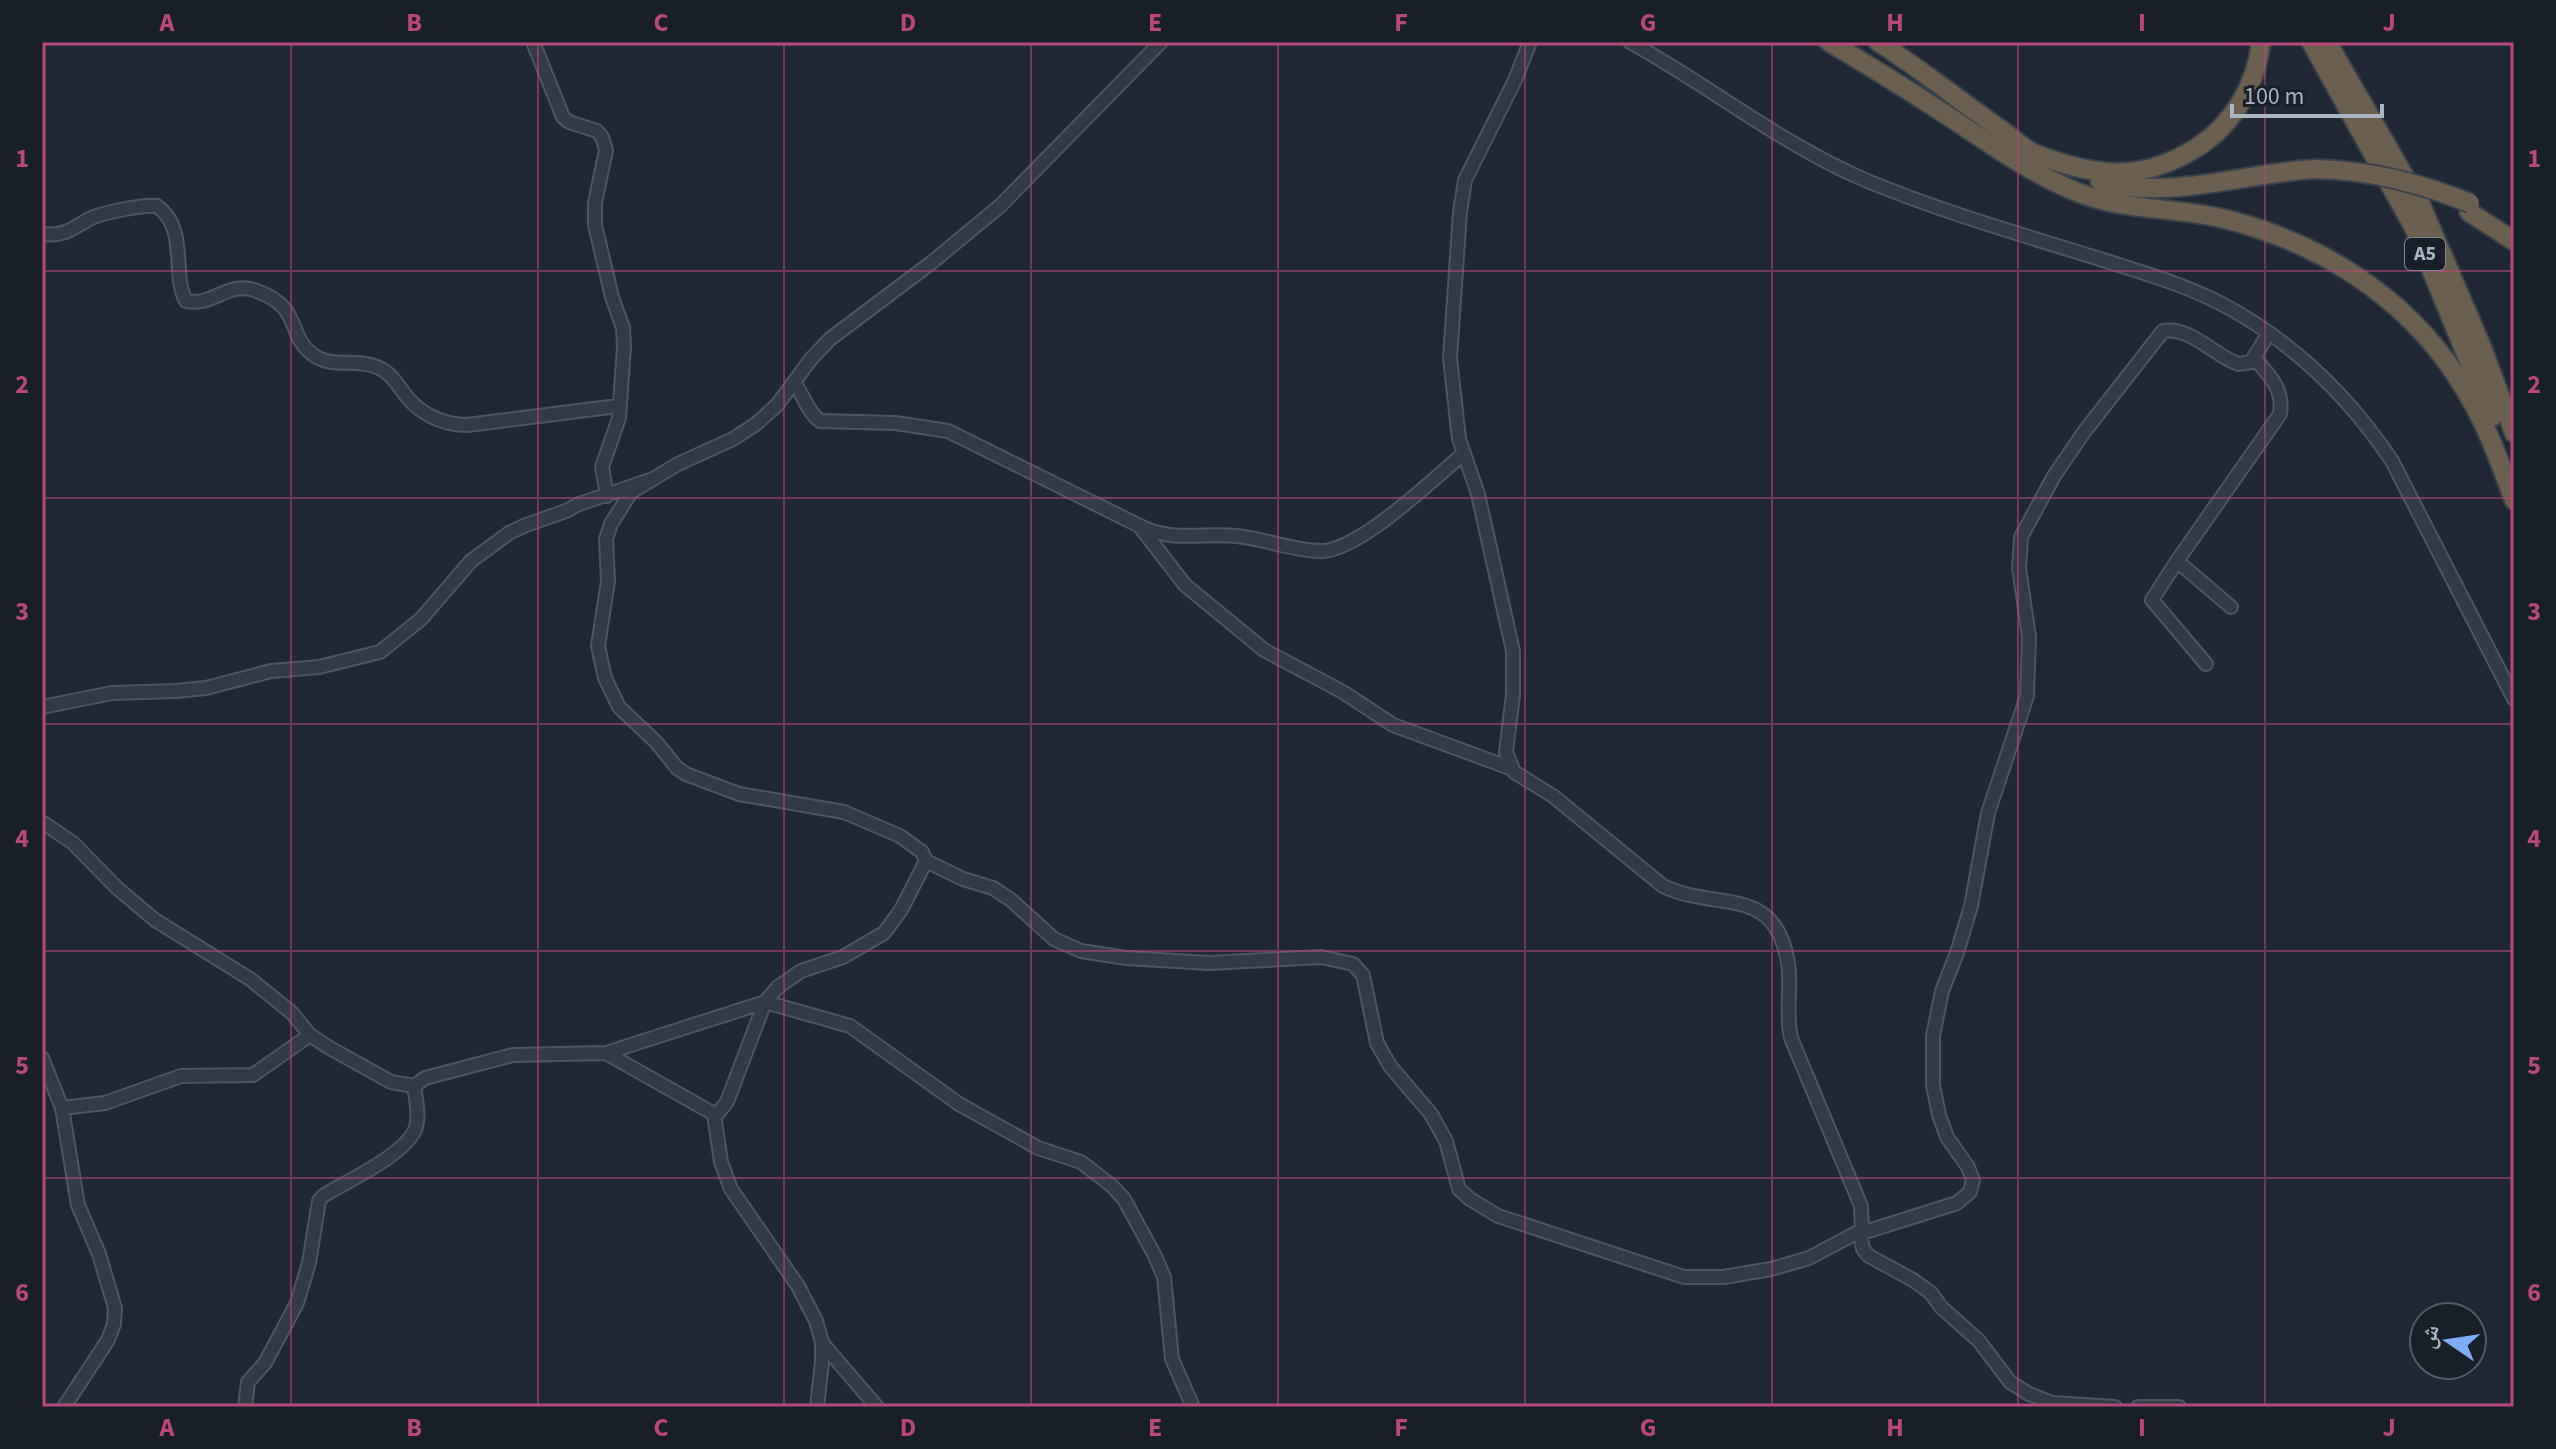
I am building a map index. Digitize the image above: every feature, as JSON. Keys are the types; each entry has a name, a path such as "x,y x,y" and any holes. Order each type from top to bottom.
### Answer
{"highway":[{"path":"1829,42 1892,79 2018,163 2059,184 2094,197 2253,227 2315,250 2362,279 2385,296 2426,338 2461,382 2487,430 2514,500"},
{"path":"1878,42 2037,155 2059,169 2089,180 2140,188 2191,186 2263,174 2360,172 2432,188 2514,228"},
{"path":"2037,155 2089,172 2107,174 2134,173 2167,164 2185,155 2202,145 2232,116 2253,78 2261,42"},
{"name":"A5","path":"2311,42 2414,228 2494,422 2514,479"},
{"name":"A5","path":"2327,42 2421,205 2514,433"},
{"path":"2059,184 2160,198 2316,173"},
{"path":"2470,208 2514,241"}],"street":[{"path":"533,42 563,117 597,131 606,150 594,216 600,251 623,328 617,427 602,467 607,496"},
{"path":"1161,42 1102,99 1023,185 931,263 830,339 777,405 756,424 631,492 611,524 606,539 608,581 598,646 605,678 619,707 686,774 739,794 844,812 900,836 922,852 926,861 963,879 993,888 1061,944 1081,951 1126,958 1209,963 1321,957 1353,964 1363,975 1377,1043 1390,1066 1431,1114 1446,1141 1459,1189 1498,1216 1684,1277 1724,1277 1771,1269 1809,1258 1854,1232 1862,1233 1965,1198 1972,1186 1972,1174 1947,1137 1939,1115 1933,1085 1933,1036 1942,991 1971,906 1988,813 2027,696 2029,637 2019,558 2024,530 2054,476 2084,432 2163,331 2172,330 2188,336 2238,364 2251,362 2269,333"},
{"path":"1510,768 1506,739 1513,695 1513,651 1478,494 1462,455 1450,358 1461,198 1471,166 1515,80 1530,42"},
{"path":"1630,42 1783,137 1846,171 1915,198 2187,289 2230,308 2269,333 2339,393 2372,431 2392,461 2514,699"},
{"path":"42,234 63,234 103,214 145,205 157,206 166,215 176,237 186,301 207,300 230,288 241,287 273,299 283,306 292,319 303,345 311,354 325,361 377,366 399,383 418,408 449,425 618,406"},
{"path":"2206,664 2152,600 2280,414 2283,401 2278,385 2254,358"},
{"path":"795,384 813,415 820,421 895,423 948,431 1163,535 1237,536 1308,550 1334,549 1357,538 1382,520 1462,455"},
{"path":"42,707 112,693 206,688 271,671 319,667 380,652 421,619 458,574 488,548 526,525 653,479"},
{"path":"1138,525 1185,585 1264,650 1343,692 1393,725 1510,768 1573,811 1663,886 1680,893 1751,907 1770,919 1777,927 1788,966 1787,1018 1791,1038 1861,1206 1863,1249 1869,1256 1931,1293 1941,1307 1979,1341 2010,1382 2029,1394 2052,1403 2115,1407"},
{"path":"2177,561 2231,607"},
{"path":"42,822 73,843 117,888 155,920 250,979 292,1013 310,1035 391,1082 414,1086 425,1078 513,1055 606,1053 765,1002 850,1026 959,1104 1038,1148 1081,1162 1112,1186 1132,1212 1164,1277 1172,1359 1193,1407"},
{"path":"714,1114 723,1110 727,1102 765,1002 778,987 801,971 843,957 884,933 901,910 926,861"},
{"path":"62,1108 105,1103 181,1076 253,1075 310,1035"},
{"path":"606,1053 714,1114"},
{"path":"42,1058 62,1108 78,1205 99,1254 115,1308 114,1324 108,1340 64,1407"},
{"path":"245,1407 248,1382 265,1363 297,1303 309,1263 319,1201 374,1167 414,1131 417,1120 414,1086"},
{"path":"714,1114 721,1162 731,1189 798,1286 822,1342 877,1407"},
{"path":"817,1407 822,1342"},
{"path":"2138,1407 2179,1407"}]}
